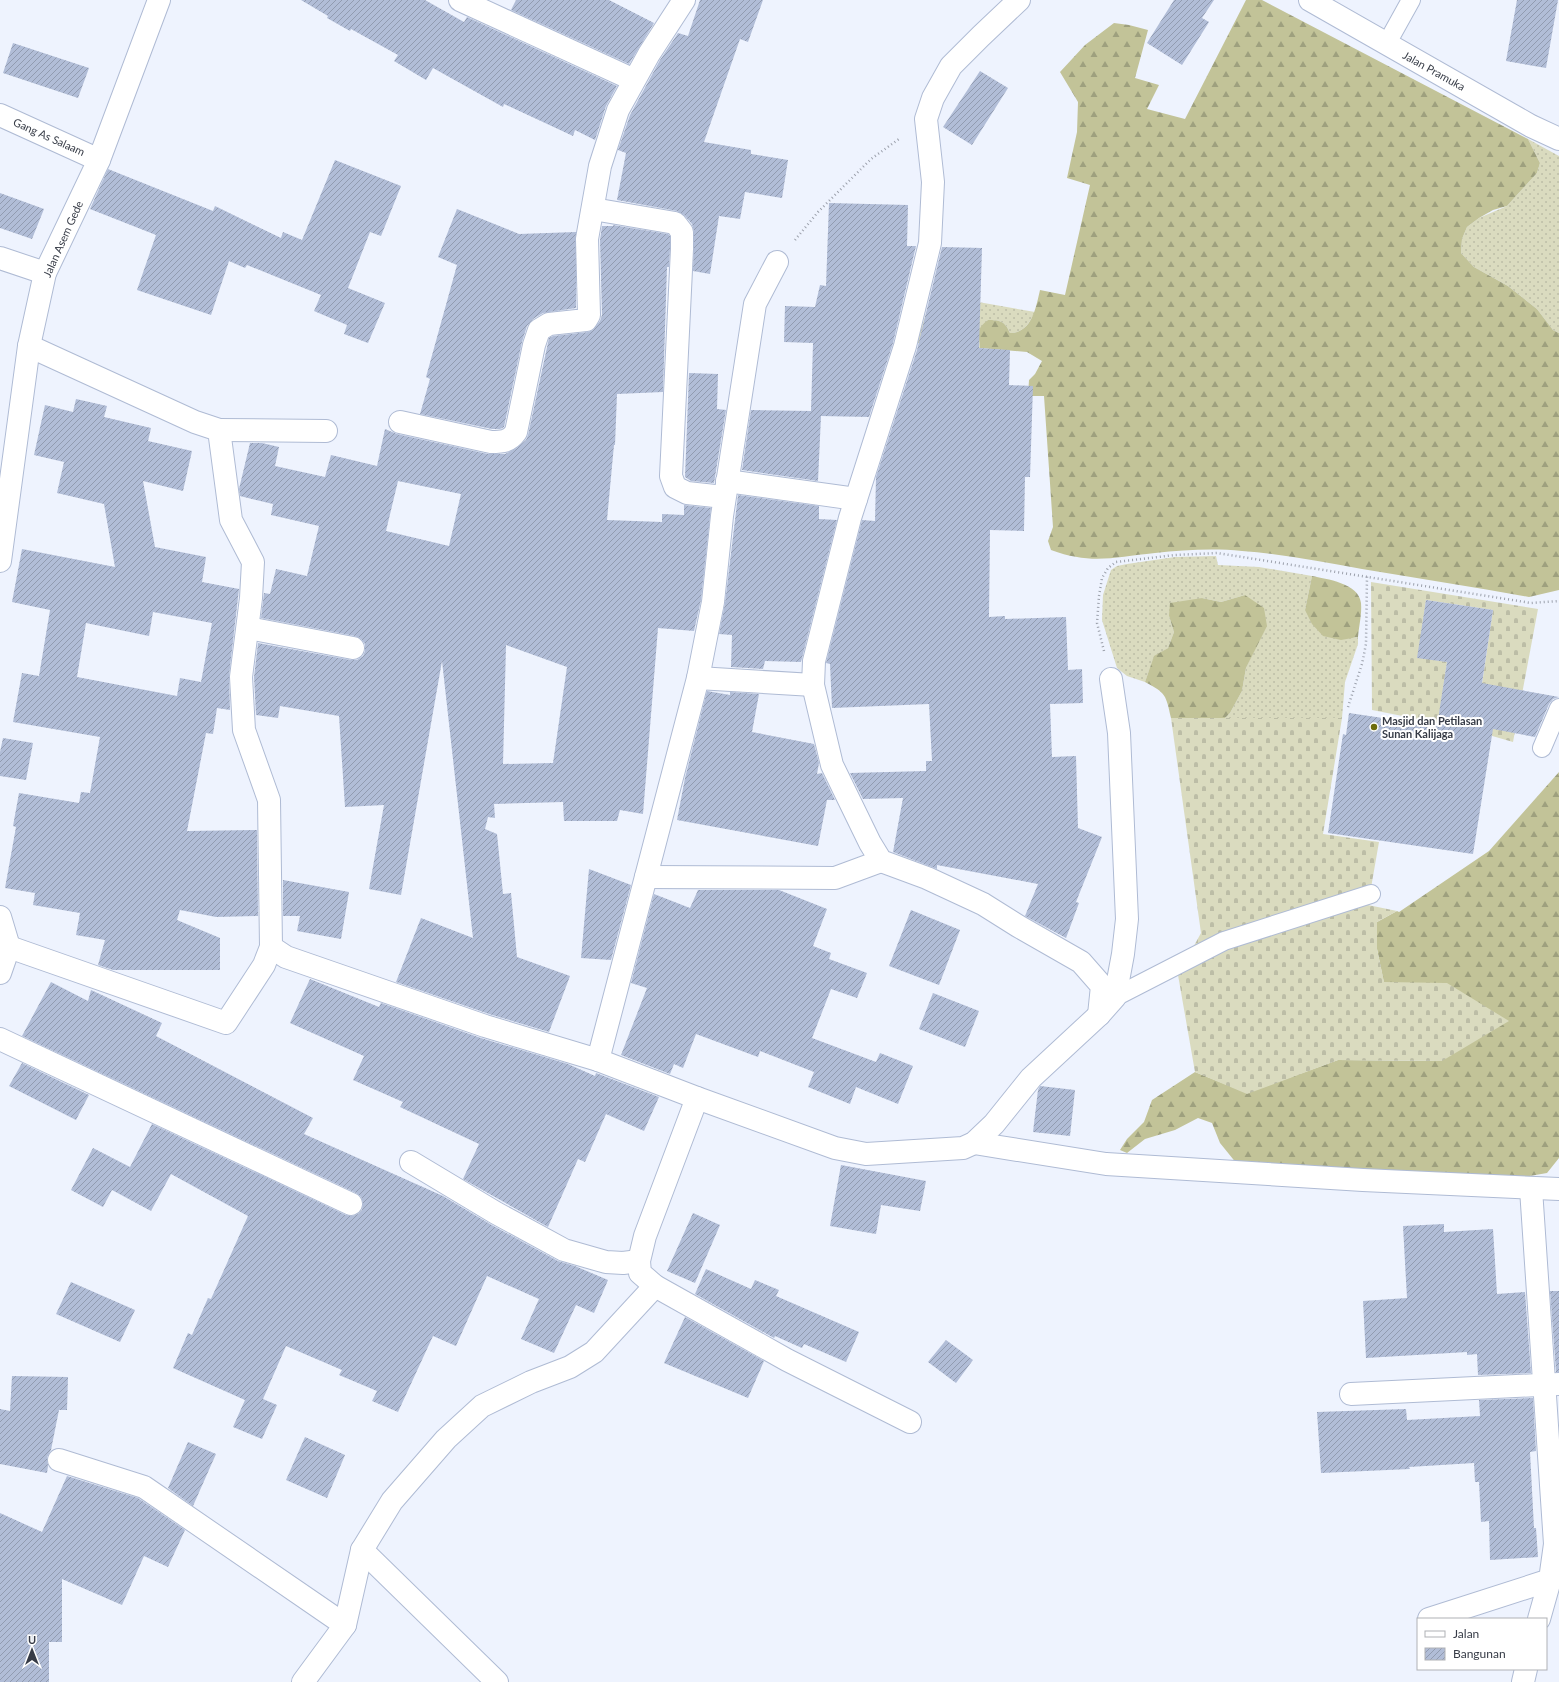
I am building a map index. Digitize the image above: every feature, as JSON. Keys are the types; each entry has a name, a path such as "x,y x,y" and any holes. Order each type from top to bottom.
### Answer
{"street":[{"name":"Jalan Asem Gede","path":"0,561 29,346 45,274 99,160 159,0"},
{"path":"460,0 634,80"},
{"path":"400,422 491,442 505,442 512,438 516,432 534,345 539,330 549,324 586,320 589,315 587,239 600,166 618,110 649,54 684,0"},
{"path":"881,862 866,837 832,765 817,696 813,685 814,661 856,499 905,346 930,242 933,182 926,119 933,98 951,66 980,36 1019,0"},
{"name":"Jalan Pramuka","path":"1310,0 1386,45 1531,126 1558,136"},
{"name":"Gang As Salaam","path":"0,115 99,160"},
{"path":"593,209 675,223 682,232 671,476 675,488 687,493 726,489 856,499"},
{"path":"0,258 45,274"},
{"path":"598,1060 698,678 713,602 726,489 755,304 777,262"},
{"path":"29,346 195,422 219,430 326,431"},
{"path":"9,946 226,1023 264,965 271,946 269,800 244,730 241,677 251,598 252,562 231,520 219,430"},
{"path":"248,628 353,648"},
{"path":"698,678 813,685"},
{"path":"271,946 286,957 478,1023 598,1060 835,1148 866,1154 962,1148 974,1143 994,1124 1031,1078 1099,1015 1115,997 1123,954 1127,919 1119,733 1111,679"},
{"path":"646,877 835,878 881,862 927,878 983,904 1081,962 1102,986 1099,1015"},
{"path":"0,917 9,946 0,973"},
{"path":"0,1039 350,1204"},
{"path":"697,1098 645,1236 639,1261 640,1273 654,1286 787,1360 910,1422"},
{"path":"974,1143 1106,1164 1363,1180 1531,1189 1559,1189"},
{"path":"411,1162 496,1214 564,1250 606,1262 623,1263 639,1261"},
{"path":"1531,1189 1552,1384 1557,1544 1550,1580 1539,1618"},
{"path":"303,1682 345,1625 362,1550 392,1501 446,1439 482,1406 531,1382 570,1367 594,1352 654,1286"},
{"path":"1351,1394 1552,1384"},
{"path":"59,1460 144,1487 345,1625"},
{"path":"362,1550 497,1682"},
{"path":"1432,1618 1550,1580"},
{"path":"1523,1682 1526,1670"}],"lane":[{"path":"1386,45 1411,0"},
{"path":"1542,748 1559,708"},
{"path":"1115,997 1224,941 1371,894"}],"path":[{"path":"777,262 818,212 871,159 926,119"},
{"path":"1111,679 1096,623 1102,578 1108,568 1116,562 1175,554 1217,553 1531,603 1559,601"},
{"path":"1348,707 1362,664 1366,644 1367,576"}],"green space":[{"path":"1246,0 1262,0 1528,139 1540,163 1537,173 1507,206 1493,210 1467,227 1462,239 1461,253 1474,267 1508,286 1537,309 1553,330 1559,333 1559,590 1529,597 1302,558 1231,550 1188,550 1115,558 1091,559 1066,555 1051,550 1048,541 1053,527 1044,396 1028,396 1029,380 1035,374 1042,361 1027,352 980,348 979,330 988,320 996,320 1002,322 1010,333 1017,332 1023,329 1032,318 1040,290 1065,295 1090,185 1067,178 1077,132 1078,102 1060,72 1085,45 1114,23 1148,30 1135,78 1159,85 1147,109 1185,119"},
{"path":"1528,139 1559,156 1559,333 1553,330 1537,309 1508,286 1474,267 1461,253 1462,239 1467,227 1479,218 1507,206 1537,173 1540,163"},
{"path":"933,294 1035,312 1026,327 1015,333 1010,333 1002,322 988,320 978,334 980,348 916,343"},
{"path":"1216,556 1218,565 1259,567 1312,576 1305,610 1353,638 1358,637 1358,644 1345,682 1342,718 1225,718 1230,713 1242,691 1246,668 1254,651 1245,595 1221,602 1202,598 1169,616 1174,632 1168,648 1154,657 1145,682 1127,676 1117,668 1102,620 1103,595 1111,570 1117,566 1175,557"},
{"path":"1312,576 1341,583 1348,586 1359,596 1361,603 1361,616 1358,637 1341,640 1323,636 1312,624 1305,610"},
{"path":"1371,582 1538,609 1513,742 1475,731 1493,610 1426,600 1418,657 1447,662 1438,723 1372,710"},
{"path":"1245,595 1264,608 1267,626 1246,668 1242,691 1230,713 1225,718 1171,718 1168,704 1164,696 1157,689 1145,682 1154,656 1168,648 1174,632 1169,616 1170,603 1202,598 1221,602"},
{"path":"1171,718 1342,718 1323,834 1379,842 1368,905 1397,911 1377,922 1377,949 1384,982 1447,983 1509,1021 1442,1061 1338,1060 1247,1094 1195,1072 1178,975 1201,933"},
{"path":"1559,772 1559,1158 1547,1173 1513,1179 1237,1164 1220,1143 1212,1123 1198,1118 1175,1130 1145,1139 1127,1153 1120,1150 1127,1139 1144,1122 1152,1100 1195,1072 1247,1093 1338,1060 1442,1061 1447,983 1384,983 1377,949 1377,922 1397,911 1399,912 1489,851"}],"building":[{"path":"301,0 425,0 464,22 467,17 617,86 606,106 595,140 575,130 573,136 504,104 503,107 433,68 426,80 394,61 398,55 351,29 350,31 327,18 328,16"},
{"path":"516,0 609,0 654,23 629,64 511,10"},
{"path":"700,0 763,0 748,42 740,39 704,142 751,150 751,154 788,160 782,198 745,192 740,219 719,216 710,274 693,271 694,232 692,224 684,215 677,211 617,200 626,153 618,150 630,115 660,60 678,33 688,36"},
{"path":"1174,0 1214,0 1202,18 1209,22 1182,65 1147,43"},
{"path":"1517,0 1558,0 1546,68 1506,61"},
{"path":"13,43 89,68 78,98 3,73"},
{"path":"980,71 1008,88 972,145 943,127"},
{"path":"335,160 401,186 381,236 370,232 348,288 385,303 368,343 344,334 347,325 314,311 321,295 247,265 245,268 229,261 211,315 137,290 156,235 90,209 108,169 213,211 215,206 281,238 283,232 302,240"},
{"path":"0,193 44,209 32,239 0,228"},
{"path":"829,203 908,205 907,246 916,246 893,343 869,417 821,416 818,481 742,470 751,410 811,411 813,343 784,342 785,306 815,307 820,285 826,286"},
{"path":"457,209 519,234 576,232 576,308 543,313 533,319 527,326 522,342 504,427 500,429 492,429 420,414 430,379 426,377 457,265 438,257"},
{"path":"602,226 613,226 668,234 670,236 670,249 669,267 667,267 663,392 617,394 615,445 607,520 662,522 662,514 684,515 684,505 711,508 701,600 694,631 658,628 643,814 620,810 617,821 564,821 563,802 494,804 495,818 488,817 485,829 497,834 503,894 511,893 517,957 570,976 549,1032 489,1014 396,982 421,918 473,938 442,661 401,895 369,889 384,805 345,807 339,716 280,706 278,718 256,715 254,677 258,643 351,660 357,660 363,656 365,644 361,639 355,636 261,618 264,593 270,594 276,569 307,576 319,526 271,515 273,504 240,496 239,489 250,443 262,443 279,447 275,466 325,477 331,455 377,466 385,429 397,434 488,454 505,454 517,448 526,440 528,435 549,338 553,336 588,332 593,330 600,321 602,315 600,240","holes":["398,481 461,494 449,546 386,531","506,645 567,667 553,763 503,764"]},
{"path":"942,247 982,248 979,348 1010,350 1009,385 1033,386 1030,477 1025,477 1024,531 990,530 989,617 1005,616 1005,619 1066,617 1068,670 1082,669 1083,703 1050,704 1052,757 1076,756 1078,828 1102,837 1076,902 1079,903 1066,938 1025,916 1038,884 937,865 937,869 893,852 903,798 863,799 850,773 926,771 926,761 932,761 929,704 832,708 830,664 826,663 862,520 875,521 876,477 917,350"},
{"path":"689,373 718,374 717,409 726,410 714,483 691,481 685,477"},
{"path":"76,399 107,406 104,417 151,428 148,441 192,451 183,491 143,481 155,547 206,557 202,582 239,589 229,676 230,710 217,708 213,734 206,733 187,831 257,830 258,916 216,917 180,910 177,920 220,938 220,970 113,970 98,965 105,940 76,935 80,913 33,905 35,893 5,888 16,827 13,826 19,793 79,803 81,792 90,793 100,737 13,722 22,673 39,676 50,610 12,602 22,549 115,567 104,504 57,493 64,462 34,455 45,405 73,412","holes":["153,612 212,623 201,682 180,678 177,696 77,677 86,623 149,636"]},
{"path":"738,495 819,506 819,519 837,520 801,662 765,661 763,669 731,667 732,635 719,634 725,603"},
{"name":"Masjid dan Petilasan Sunan Kalijaga","path":"1426,600 1493,610 1482,683 1559,697 1553,699 1549,704 1535,737 1493,729 1473,854 1328,833 1343,734 1346,735 1349,713 1437,726 1447,662 1417,658"},
{"path":"707,691 730,695 730,692 759,694 752,732 814,744 819,763 817,774 822,773 835,800 827,800 818,846 677,820 685,778"},
{"path":"3,738 33,743 26,780 0,776 0,752"},
{"path":"589,869 631,885 611,960 581,958"},
{"path":"283,880 349,892 341,939 297,931 300,916 283,916"},
{"path":"698,890 779,890 827,909 813,946 831,953 829,959 867,973 857,998 831,989 812,1038 876,1062 880,1053 913,1066 898,1104 856,1087 850,1104 808,1087 814,1072 760,1051 758,1057 696,1034 683,1068 674,1064 670,1074 621,1055 647,988 631,983 654,894 690,908"},
{"path":"911,910 960,930 939,985 889,966"},
{"path":"310,979 379,1007 381,1003 481,1038 568,1064 595,1076 596,1073 659,1097 644,1131 606,1114 585,1162 578,1159 548,1227 463,1179 479,1144 400,1107 403,1102 353,1080 364,1056 290,1023"},
{"path":"51,982 88,1001 91,990 162,1023 156,1036 313,1118 304,1134 443,1196 490,1224 558,1261 575,1266 608,1280 594,1313 576,1305 554,1353 521,1339 539,1299 487,1276 456,1346 433,1336 398,1412 372,1401 377,1391 339,1375 342,1370 286,1346 263,1399 277,1405 262,1439 233,1427 245,1400 173,1368 188,1333 192,1335 208,1298 211,1299 248,1216 171,1174 151,1211 112,1190 103,1207 71,1190 93,1148 130,1167 152,1124 346,1215 352,1216 358,1214 362,1210 363,1203 361,1197 356,1193 22,1036"},
{"path":"933,993 979,1011 965,1047 919,1029"},
{"path":"22,1063 89,1095 76,1120 9,1086"},
{"path":"1040,1086 1075,1090 1070,1136 1033,1132 1038,1090"},
{"path":"841,1165 926,1181 920,1211 881,1205 876,1234 830,1226"},
{"path":"693,1213 720,1225 695,1283 667,1271"},
{"path":"1444,1224 1444,1232 1493,1229 1497,1294 1525,1292 1531,1373 1478,1375 1477,1354 1467,1355 1467,1352 1366,1358 1363,1301 1407,1298 1403,1226"},
{"path":"706,1269 751,1289 755,1280 779,1290 776,1296 859,1332 846,1362 804,1344 802,1348 775,1336 774,1338 695,1294"},
{"path":"71,1282 135,1310 120,1342 56,1314"},
{"path":"1550,1291 1559,1291 1559,1372 1556,1372"},
{"path":"685,1317 764,1361 748,1398 664,1363"},
{"path":"946,1340 973,1360 956,1383 928,1362"},
{"path":"12,1376 68,1377 67,1410 59,1410 51,1450 47,1457 47,1473 0,1464 0,1409 10,1411"},
{"path":"1533,1398 1536,1451 1530,1452 1534,1528 1536,1528 1538,1557 1490,1560 1489,1521 1481,1522 1479,1482 1475,1482 1474,1463 1409,1467 1410,1469 1321,1473 1317,1412 1406,1409 1407,1420 1480,1416 1479,1400"},
{"path":"305,1437 345,1455 327,1498 286,1480"},
{"path":"188,1442 216,1454 193,1506 168,1488"},
{"path":"67,1476 138,1498 185,1530 168,1567 144,1556 122,1605 62,1579 62,1642 49,1642 49,1682 0,1682 0,1513 42,1532"}],"place":[{"name":"Masjid dan Petilasan Sunan Kalijaga","path":"1374,727"}]}
